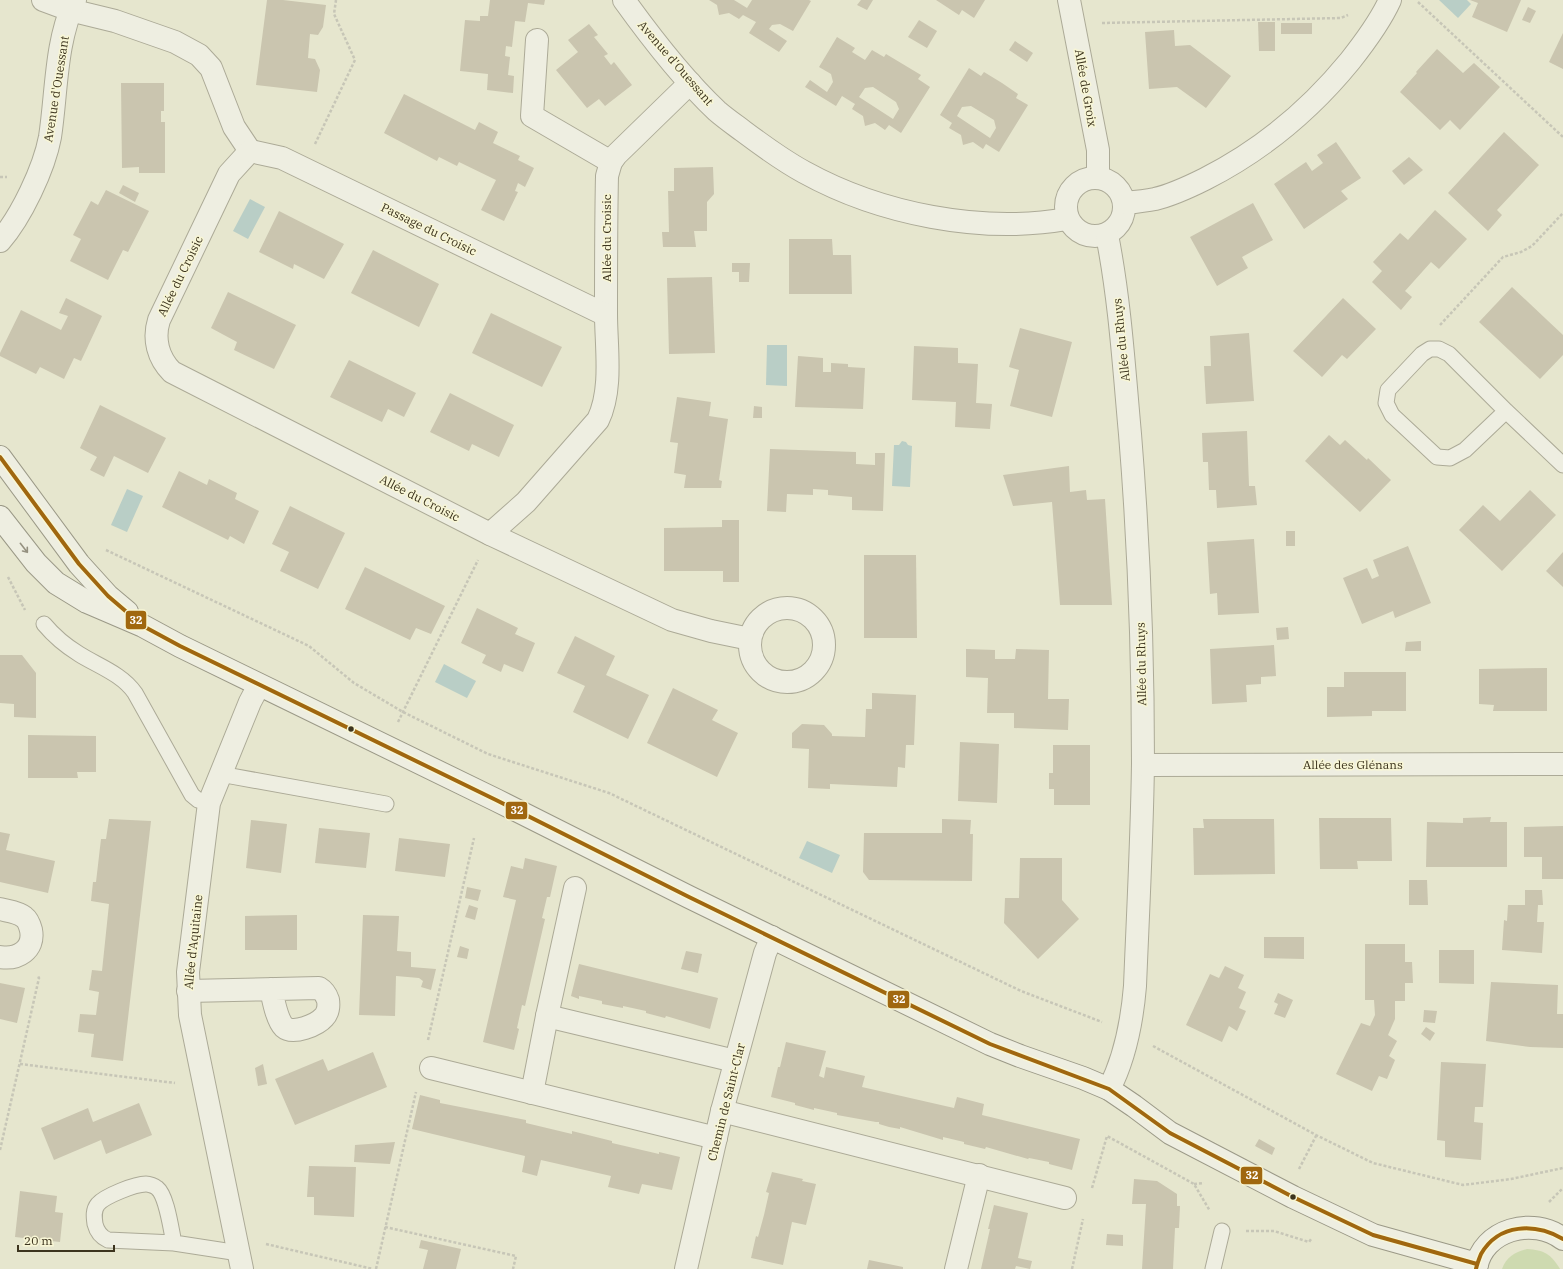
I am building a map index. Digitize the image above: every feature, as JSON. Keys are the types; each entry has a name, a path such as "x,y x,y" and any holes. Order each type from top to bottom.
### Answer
{"street":[{"path":"43,0 72,5 175,42 204,59 211,68 234,127 250,151"},
{"name":"Avenue d'Ouessant","path":"624,0 690,84 718,112 764,147 804,172 833,186 872,201 939,218 1012,224 1042,223 1067,219"},
{"name":"Allée de Groix","path":"1069,0 1098,150 1098,178"},
{"path":"1125,203 1154,199 1190,186 1240,160 1269,140 1298,117 1340,73 1360,48 1389,2"},
{"name":"Avenue d'Ouessant","path":"0,241 22,210 37,178 49,139 58,55 72,5"},
{"path":"536,40 532,116 611,162"},
{"name":"Allée du Croisic","path":"490,534 526,502 598,420 602,411 607,386 607,176 611,162 622,148 690,84"},
{"name":"Passage du Croisic","path":"250,151 282,158 304,168 606,315"},
{"name":"Allée du Croisic","path":"250,151 229,174 156,328 158,350 164,362 172,372 490,534 672,620 711,632 750,639"},
{"path":"1098,178 1111,182 1120,191 1125,203 1124,216 1117,228 1107,235 1091,237 1077,231 1067,219 1066,204 1071,189 1083,180 1098,178"},
{"name":"Allée du Rhuys","path":"1107,235 1113,268 1123,353 1134,492 1141,636 1143,765 1136,986 1128,1037 1118,1072 1109,1089"},
{"path":"0,457 79,564 108,596 143,626"},
{"path":"0,517 36,563 56,582 88,602 143,626 259,685 496,800 990,1044 1109,1089 1170,1133 1293,1197 1373,1235 1476,1266 1484,1250 1495,1238 1510,1230 1525,1227 1542,1228 1557,1234 1563,1239"},
{"name":"Allée d'Aquitaine","path":"238,1257 190,1015 188,991 191,949 209,803 250,702 259,685"},
{"name":"Allée des Glénans","path":"1143,765 1563,764"},
{"path":"532,1093 575,888"},
{"path":"0,909 14,912 24,917 30,925 32,935 30,945 24,953 14,958 0,956"},
{"name":"Chemin de Saint-Clar","path":"686,1269 722,1111 765,953 772,937"},
{"path":"188,991 271,989"},
{"path":"547,1016 735,1061"},
{"path":"431,1068 716,1138"},
{"path":"722,1111 1065,1198"},
{"path":"955,1266 979,1175"}],"lane":[{"path":"1506,411 1465,450 1450,458 1437,457 1392,415 1386,403 1388,390 1422,354 1430,349 1439,349 1449,354 1563,465"},
{"path":"44,624 64,644 127,682 135,693 192,795 198,800 209,803"},
{"path":"220,774 386,804"},
{"path":"174,1243 165,1202 158,1188 145,1184 125,1190 103,1200 95,1210 94,1217 96,1227 102,1238 108,1240 174,1243 238,1257"},
{"path":"1213,1269 1222,1231"}],"path":[{"path":"304,168 355,60 334,14 336,0"},
{"path":"1074,23 1341,18 1360,9 1389,2 1416,0 1563,137"},
{"path":"1430,349 1438,327 1503,257 1521,252 1532,246 1563,213"},
{"path":"404,727 398,722 490,534"},
{"path":"100,547 309,646 354,683 403,712 488,754 610,793 1021,990 1108,1025"},
{"path":"11,581 25,611"},
{"path":"0,1150 39,978 24,953"},
{"path":"1154,1046 1316,1136 1373,1163 1463,1185 1511,1179 1563,1168"},
{"path":"20,1064 110,1074 205,1088"},
{"path":"1072,1269 1087,1203 1107,1136 1152,1160"},
{"path":"1298,1171 1316,1136"},
{"path":"1065,1198 1087,1203"},
{"path":"385,1227 516,1256 513,1269"},
{"path":"238,1257 373,1269"}],"green space":[{"path":"1527,1249 1538,1250 1550,1256 1560,1269 1502,1269 1509,1258"}],"shaded area":[{"path":"1439,0 1467,0 1471,4 1458,18"},
{"path":"250,199 265,207 248,239 233,231"},
{"path":"767,345 787,345 787,386 766,385"},
{"path":"902,441 912,446 910,487 892,486 894,445 899,445"},
{"path":"127,489 143,496 127,532 111,525"},
{"path":"444,664 476,681 467,698 435,682"},
{"path":"807,841 840,855 832,873 799,858"}],"building":[{"path":"267,0 283,0 326,5 323,27 318,35 310,34 308,58 315,59 320,70 317,92 256,85"},
{"path":"490,0 545,0 544,5 528,3 525,22 515,21 512,47 506,46 505,56 510,57 508,75 514,76 513,93 487,90 488,74 460,71 465,20 480,21 480,16 488,16"},
{"path":"709,0 734,0 747,8 752,0 811,1 793,31 780,24 772,25 769,29 787,41 779,52 749,33 756,22 743,15 739,19 729,13 719,15 717,5"},
{"path":"861,0 873,0 867,10 857,5"},
{"path":"936,0 985,0 974,18 962,10 959,15"},
{"path":"1470,0 1521,0 1507,32 1472,17 1478,3"},
{"path":"1528,7 1536,11 1530,23 1522,20"},
{"path":"919,20 937,31 927,48 908,37"},
{"path":"1258,22 1275,22 1275,51 1259,51"},
{"path":"1281,23 1312,23 1312,34 1281,34"},
{"path":"589,24 598,35 594,37 608,54 604,56 611,65 614,62 632,85 605,106 599,99 587,108 556,70 578,52 568,40"},
{"path":"1174,30 1175,46 1190,45 1231,76 1206,108 1177,87 1149,89 1145,32"},
{"path":"1563,33 1563,69 1549,62"},
{"path":"837,37 855,48 852,52 865,60 872,50 884,57 886,54 921,75 918,79 930,87 901,133 889,125 885,130 875,123 865,126 863,116 852,109 855,104 842,96 836,106 805,87 810,80 827,92 833,82 831,74 819,67","holes":["873,87 896,102 899,109 893,119 859,97 865,88"]},
{"path":"1015,41 1033,53 1027,62 1009,50"},
{"path":"1437,49 1463,73 1474,63 1500,87 1460,130 1450,120 1440,130 1400,92"},
{"path":"969,68 981,76 984,72 1002,83 1018,94 1016,98 1028,105 999,152 986,144 983,149 973,142 963,145 961,135 949,128 952,123 940,115","holes":["971,106 994,120 996,128 990,138 957,116 962,107"]},
{"path":"121,83 164,83 164,111 161,111 161,122 165,122 165,173 139,173 139,167 122,168"},
{"path":"404,94 475,130 479,122 498,132 493,143 520,156 518,160 534,168 525,187 518,183 515,191 518,192 504,221 481,210 496,180 459,162 457,166 439,157 437,161 384,133"},
{"path":"1504,132 1539,165 1497,210 1502,215 1488,231 1448,193"},
{"path":"1336,142 1361,178 1341,191 1348,199 1304,229 1274,184 1306,162 1312,171 1323,163 1317,155"},
{"path":"1409,157 1423,170 1404,185 1392,171"},
{"path":"713,167 714,194 707,202 707,231 694,231 696,247 663,247 662,232 669,232 668,191 674,191 674,168"},
{"path":"123,185 139,193 135,202 119,193"},
{"path":"106,190 149,211 128,252 123,250 108,280 70,261 81,239 73,235 91,201 98,205"},
{"path":"1253,203 1273,240 1242,257 1248,268 1217,286 1190,237"},
{"path":"1435,210 1467,239 1439,269 1431,262 1405,291 1412,297 1401,310 1372,282 1382,271 1373,262 1400,233 1408,240"},
{"path":"279,211 344,244 324,279 294,264 293,269 259,252"},
{"path":"789,239 832,239 833,255 851,255 852,294 789,294"},
{"path":"373,250 439,284 419,327 351,293"},
{"path":"732,263 750,263 749,282 739,282 739,272 732,272"},
{"path":"712,277 715,353 669,354 667,278"},
{"path":"1512,287 1563,335 1563,355 1540,379 1479,322"},
{"path":"228,292 296,325 274,369 234,350 237,342 211,328"},
{"path":"66,298 102,316 81,361 74,358 64,379 40,367 36,374 0,356 0,353 21,310 61,330 68,316 59,313"},
{"path":"1343,298 1376,329 1347,359 1342,355 1322,377 1293,351"},
{"path":"491,313 562,347 542,387 472,353"},
{"path":"1020,328 1072,342 1052,417 1010,406 1019,370 1009,367"},
{"path":"1249,333 1254,401 1206,404 1204,366 1211,366 1210,336"},
{"path":"914,346 958,348 958,363 978,364 976,403 992,404 990,429 955,427 956,402 912,400"},
{"path":"798,356 823,358 823,372 831,372 831,363 848,364 848,367 865,368 863,409 795,407"},
{"path":"349,360 416,393 404,417 388,409 382,422 330,397"},
{"path":"450,393 514,425 499,457 472,444 469,451 430,432"},
{"path":"677,397 711,402 709,416 728,419 719,480 722,481 721,488 684,488 686,475 674,473 678,443 670,442"},
{"path":"100,405 166,438 148,473 114,456 104,477 90,470 97,457 80,448"},
{"path":"754,406 762,407 762,418 753,418"},
{"path":"1247,431 1249,486 1255,486 1257,505 1217,508 1216,490 1209,490 1208,462 1203,462 1202,433"},
{"path":"1329,435 1340,445 1345,440 1367,460 1368,458 1391,480 1360,512 1305,461"},
{"path":"770,449 856,452 856,464 875,465 875,453 885,453 883,511 852,510 852,497 828,495 828,490 813,489 813,495 787,494 786,512 767,511"},
{"path":"1069,466 1070,492 1086,490 1087,500 1105,499 1112,605 1060,605 1052,502 1013,506 1003,475"},
{"path":"179,471 207,485 209,479 237,493 235,499 259,511 244,544 230,536 228,540 162,507"},
{"path":"1530,490 1556,515 1502,571 1459,530 1483,505 1500,521"},
{"path":"290,506 345,533 318,589 280,571 289,552 272,544"},
{"path":"722,520 739,520 739,582 723,582 723,571 664,571 664,528 722,527"},
{"path":"1286,531 1295,531 1295,546 1286,546"},
{"path":"1254,539 1259,613 1218,615 1217,593 1210,594 1207,542"},
{"path":"1408,546 1431,603 1395,618 1393,611 1362,624 1343,578 1367,568 1372,579 1379,576 1373,560"},
{"path":"1563,552 1563,587 1546,571"},
{"path":"864,555 916,555 917,638 864,638"},
{"path":"365,567 445,606 431,634 416,628 410,640 345,609"},
{"path":"477,608 518,628 515,634 535,643 523,672 504,664 501,672 482,663 486,655 461,643"},
{"path":"1288,627 1289,639 1277,640 1276,628"},
{"path":"575,636 615,656 606,675 649,695 628,739 573,712 585,686 557,673"},
{"path":"1421,641 1421,651 1405,651 1406,642"},
{"path":"1274,645 1276,676 1261,677 1261,684 1246,685 1247,702 1212,704 1210,649"},
{"path":"966,649 995,650 995,659 1015,659 1016,649 1049,650 1048,699 1069,699 1068,730 1014,728 1014,713 987,713 988,678 966,677"},
{"path":"0,655 22,655 36,673 36,718 14,717 14,704 0,703"},
{"path":"1547,668 1547,711 1493,711 1494,705 1479,704 1479,669"},
{"path":"1344,672 1406,672 1406,711 1372,711 1372,716 1327,717 1327,687 1344,687"},
{"path":"673,688 718,710 712,720 738,733 717,777 647,743"},
{"path":"872,693 916,695 914,745 906,745 905,768 898,767 897,787 830,784 830,789 808,788 809,749 792,748 792,733 802,724 824,725 832,736 865,737 866,709 872,709"},
{"path":"28,735 96,736 96,772 77,772 78,778 28,778"},
{"path":"960,742 999,744 997,803 958,801"},
{"path":"1053,745 1090,745 1090,805 1054,805 1054,789 1049,789 1049,773 1053,773"},
{"path":"1491,817 1490,822 1507,822 1507,867 1426,867 1427,822 1463,823 1463,818"},
{"path":"1319,818 1391,818 1392,861 1357,861 1358,869 1320,869"},
{"path":"109,819 151,821 123,1061 91,1057 94,1034 78,1032 80,1014 96,1015 99,992 89,990 92,970 102,971 109,904 91,901 93,882 96,882 101,839 106,839"},
{"path":"942,819 971,820 970,834 973,834 972,881 869,880 863,872 864,833 942,833"},
{"path":"1203,819 1274,819 1275,874 1194,875 1193,828 1204,828"},
{"path":"251,820 287,824 281,873 246,868"},
{"path":"1563,826 1563,879 1542,879 1542,857 1524,857 1524,827"},
{"path":"319,828 370,833 366,868 315,863"},
{"path":"0,832 10,834 6,850 55,861 48,893 0,882"},
{"path":"399,838 450,844 445,877 395,871"},
{"path":"525,858 557,866 550,897 547,897 542,918 545,919 525,1006 522,1005 517,1028 519,1029 514,1050 483,1042 516,900 503,897 511,866 523,869"},
{"path":"1020,858 1062,858 1062,900 1079,919 1038,959 1004,923 1005,898 1019,898"},
{"path":"1409,880 1427,880 1428,905 1409,905"},
{"path":"467,887 481,890 478,901 465,898"},
{"path":"1525,890 1542,890 1543,905 1538,905 1537,922 1544,922 1542,953 1502,950 1504,920 1507,921 1508,905 1525,905"},
{"path":"469,905 478,908 475,920 465,917"},
{"path":"297,915 297,950 245,950 245,916"},
{"path":"363,915 399,916 397,951 411,952 411,967 436,969 431,990 421,987 423,981 419,978 396,976 395,1016 359,1015"},
{"path":"1264,937 1304,937 1304,959 1264,958"},
{"path":"1365,944 1405,944 1405,962 1412,962 1413,983 1405,983 1405,1001 1395,1001 1395,1019 1388,1035 1397,1041 1389,1056 1395,1060 1387,1079 1379,1076 1372,1091 1336,1074 1361,1023 1370,1026 1375,1015 1374,1000 1365,1000"},
{"path":"460,946 469,949 467,959 457,957"},
{"path":"1439,950 1474,950 1474,984 1439,983"},
{"path":"686,951 702,954 698,973 681,969"},
{"path":"579,964 718,998 710,1029 666,1016 665,1018 646,1013 646,1011 623,1006 623,1008 602,1004 602,1001 579,996 579,999 571,996"},
{"path":"1225,966 1244,975 1238,988 1246,992 1239,1008 1246,1011 1237,1031 1229,1026 1222,1042 1186,1025 1210,974 1219,978"},
{"path":"1491,982 1558,985 1557,1014 1563,1014 1563,1048 1530,1047 1486,1041"},
{"path":"0,983 25,988 17,1023 0,1019"},
{"path":"1278,993 1293,1000 1285,1018 1274,1014 1278,1004 1274,1002"},
{"path":"1424,1010 1437,1011 1435,1023 1423,1022"},
{"path":"1426,1027 1435,1033 1430,1041 1421,1034"},
{"path":"786,1042 826,1051 819,1076 824,1078 826,1067 865,1076 862,1087 954,1108 957,1097 984,1104 982,1115 1080,1139 1072,1170 1049,1164 1049,1162 1028,1159 986,1147 985,1149 943,1137 943,1140 900,1127 900,1129 889,1127 879,1124 879,1122 837,1115 837,1113 814,1108 814,1110 795,1105 795,1103 771,1097"},
{"path":"373,1052 387,1087 295,1125 275,1079 323,1059 328,1071"},
{"path":"1441,1062 1486,1064 1483,1107 1475,1107 1474,1122 1483,1123 1481,1160 1445,1157 1445,1141 1437,1140"},
{"path":"263,1064 267,1084 258,1086 255,1068"},
{"path":"420,1095 440,1100 440,1103 526,1120 526,1123 572,1134 572,1131 612,1141 612,1143 659,1154 659,1152 680,1157 672,1190 642,1184 639,1194 608,1187 611,1176 541,1160 537,1176 522,1172 525,1156 412,1129"},
{"path":"139,1103 152,1135 106,1154 101,1140 54,1160 41,1128 88,1108 93,1122"},
{"path":"1259,1139 1275,1148 1272,1155 1255,1146"},
{"path":"395,1142 390,1164 354,1162 355,1145"},
{"path":"309,1166 356,1167 354,1217 314,1215 314,1197 307,1197"},
{"path":"772,1172 803,1179 802,1181 816,1184 806,1225 792,1222 783,1265 751,1258 756,1236 758,1237 764,1215 769,1193 766,1192"},
{"path":"1134,1179 1157,1181 1177,1194 1177,1206 1180,1206 1179,1228 1175,1228 1173,1269 1142,1269 1146,1204 1132,1204"},
{"path":"20,1191 57,1196 55,1212 63,1213 60,1242 15,1237"},
{"path":"994,1205 1028,1213 1018,1258 1032,1261 1030,1269 1016,1266 1015,1269 981,1269"},
{"path":"1107,1234 1123,1235 1123,1246 1106,1245"},
{"path":"421,1240 461,1249 456,1269 423,1269 428,1250 419,1248"},
{"path":"869,1260 903,1267 903,1269 867,1269"}],"transit line":[{"name":"32","path":"0,457 79,564 108,596 143,626 180,646 990,1044 1109,1089 1170,1133 1293,1197 1373,1235 1477,1264"},
{"name":"32","path":"1476,1269 1481,1254 1489,1244 1497,1236 1507,1231 1518,1229 1541,1230 1563,1239"}]}
